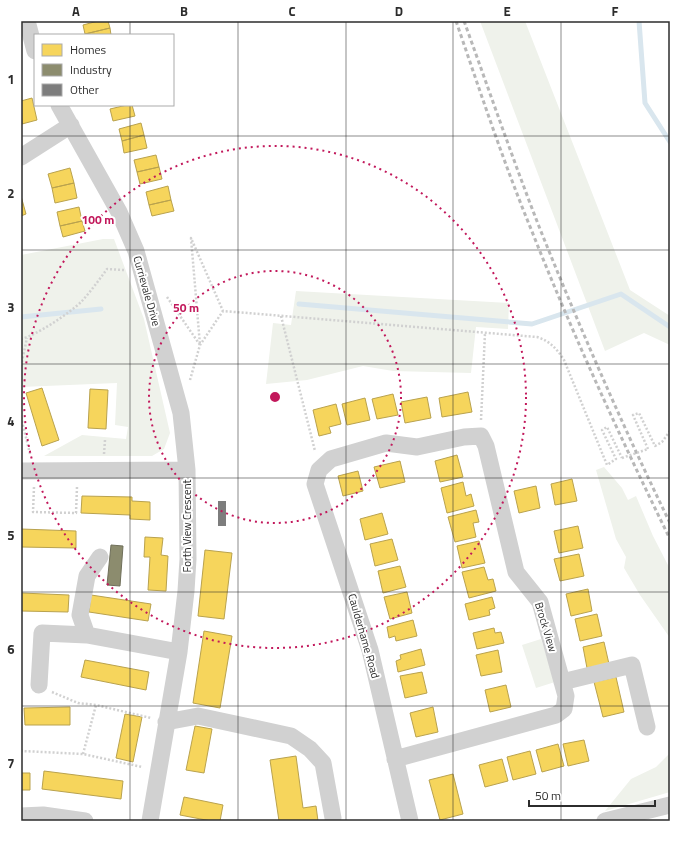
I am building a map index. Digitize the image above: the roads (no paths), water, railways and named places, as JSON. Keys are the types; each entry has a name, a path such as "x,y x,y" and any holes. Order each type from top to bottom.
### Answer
{"street":[{"path":"27,21 34,47"},
{"name":"Currievale Drive","path":"60,106 119,212 136,251 181,413 187,470"},
{"path":"21,157 70,125"},
{"name":"Caulderhame Road","path":"410,821 370,650 315,484 325,464 386,443 417,447 464,437 480,436"},
{"name":"Brock View","path":"395,759 556,715 564,709 566,696 540,602 516,572 486,446 480,436"},
{"name":"Forth View Crescent","path":"27,471 187,470 188,560 179,652 150,821"},
{"path":"87,635 80,615 87,576 100,557"},
{"path":"39,685 42,633 87,635 179,652"},
{"path":"562,682 632,665 646,728"},
{"path":"166,722 198,716 291,736 310,749 323,764 333,818"},
{"path":"605,821 670,805"},
{"path":"21,816 43,816 85,821"}],"waterway":[{"path":"639,21 645,103 670,142"},
{"path":"299,304 532,324 621,294 670,327"},
{"path":"21,317 101,309"}],"railway":[{"path":"456,21 501,152 563,308 633,462 670,539"},
{"path":"464,21 520,177 555,266 619,414 670,523"}]}
